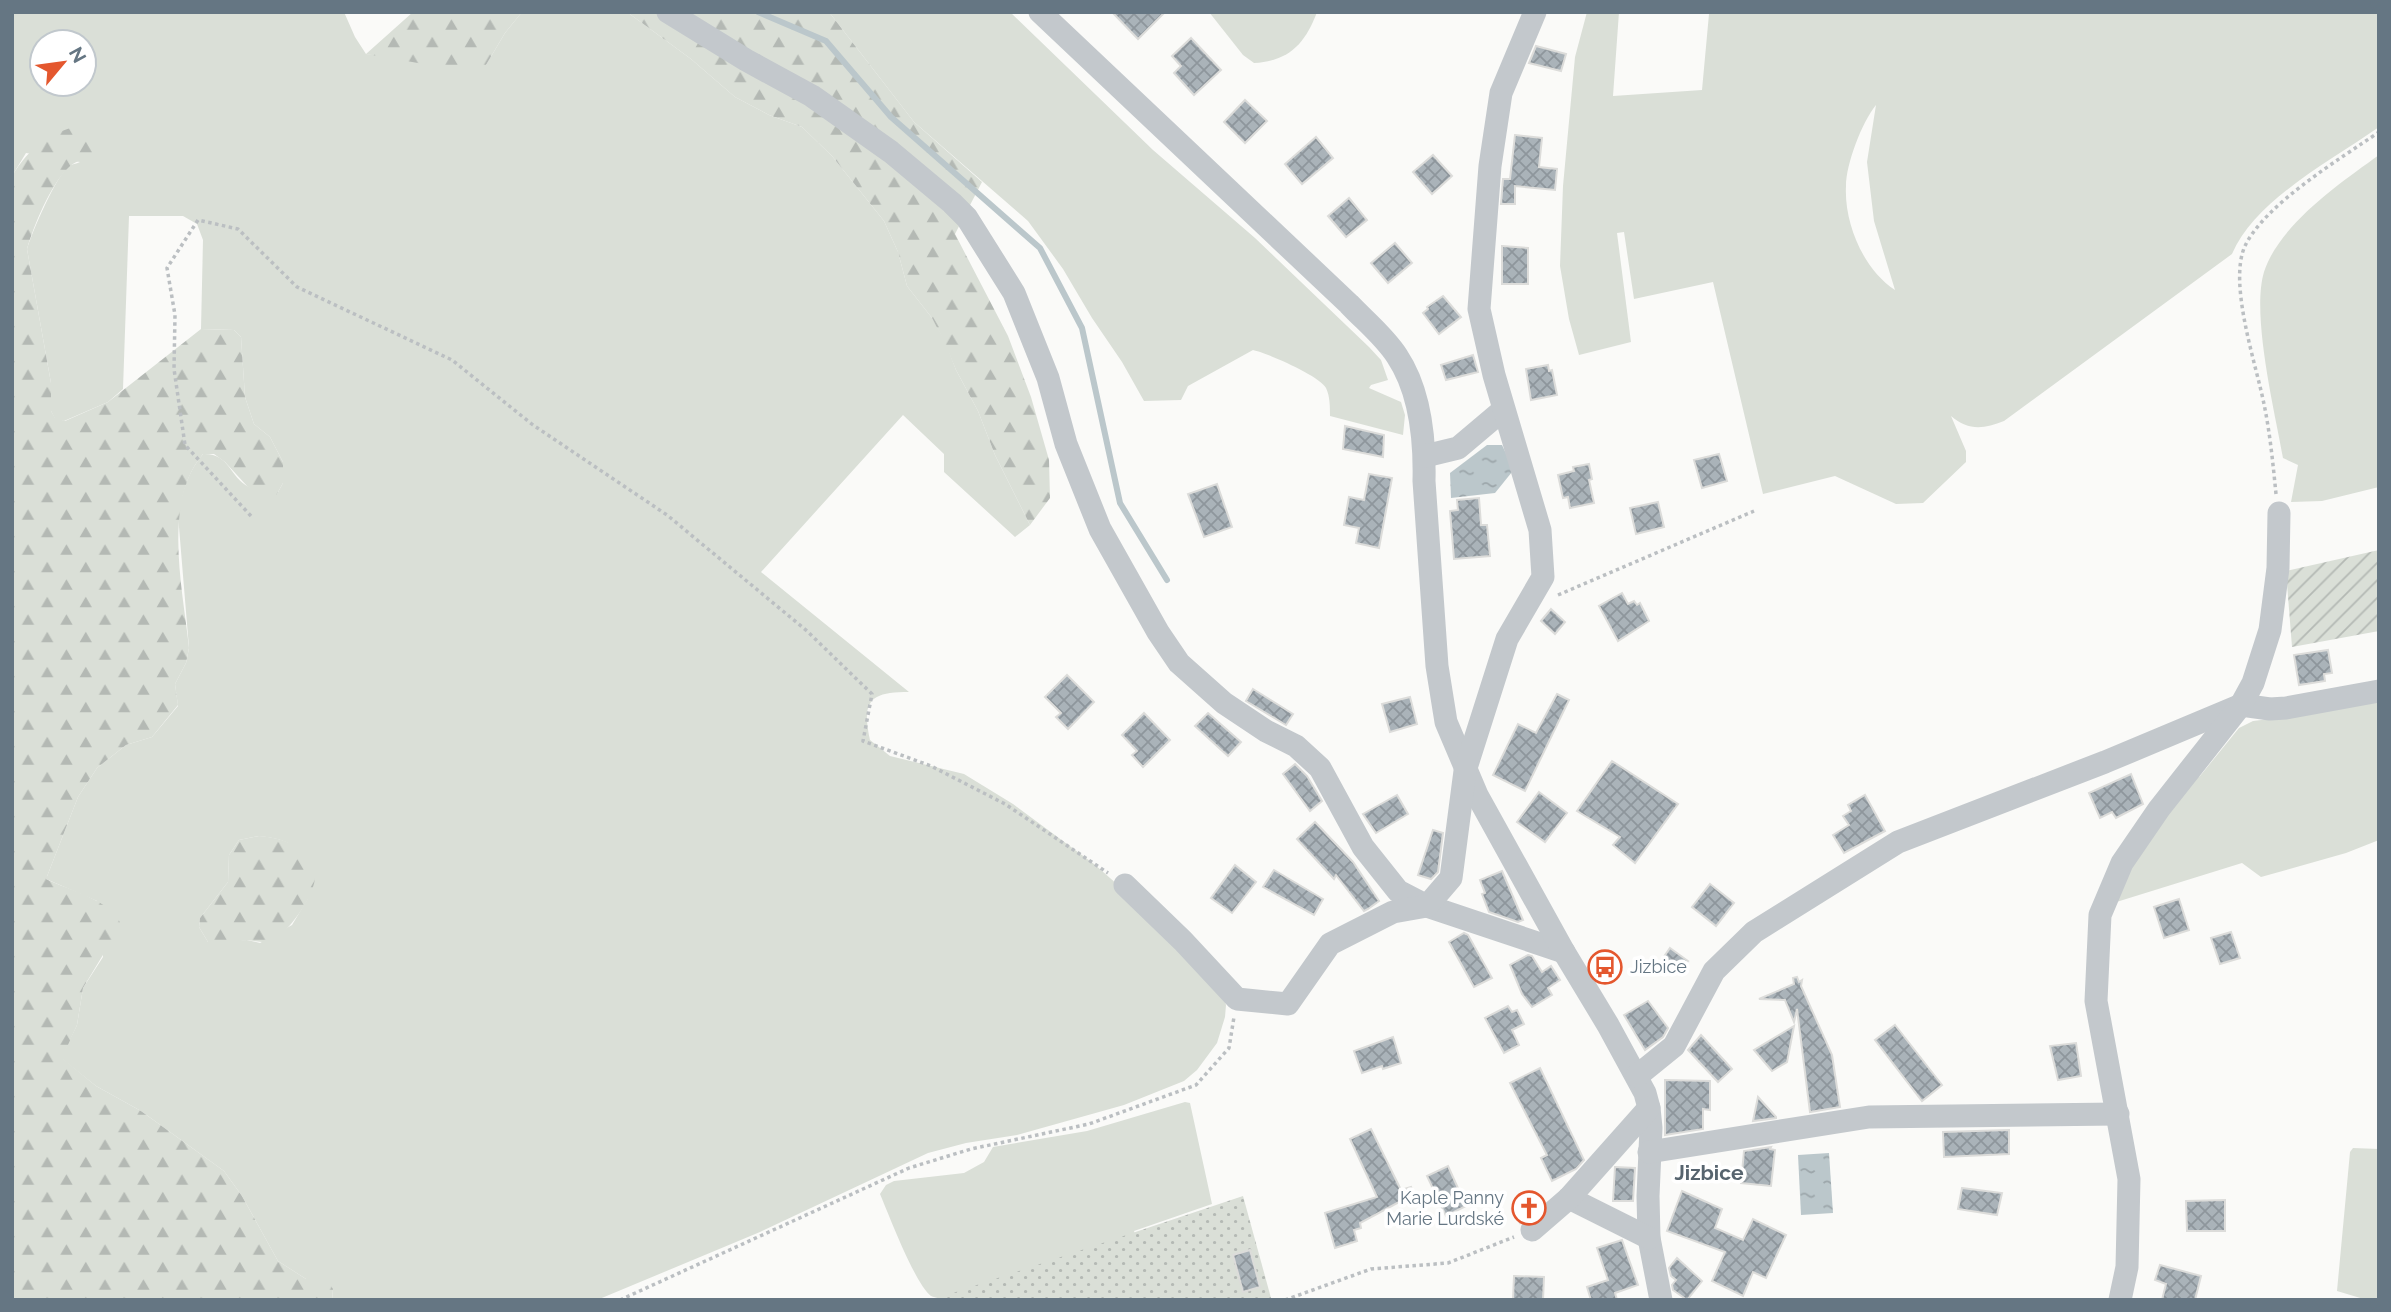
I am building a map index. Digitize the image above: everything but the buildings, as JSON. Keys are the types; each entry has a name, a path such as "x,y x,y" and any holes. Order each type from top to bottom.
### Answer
{"street":[{"path":"668,12 746,60 812,96 844,118 891,152 953,203 967,218 1014,293 1048,378 1066,444 1100,529 1158,632 1179,663 1224,703 1266,731 1296,746 1320,768 1363,847 1398,891 1427,906 1564,952"},
{"path":"1040,12 1384,339 1413,387 1425,456 1429,559 1440,694 1446,722 1465,771 1564,952 1637,1076 1649,1108 1649,1238 1661,1300"},
{"path":"1125,885 1183,941 1237,999 1288,1004 1331,944 1393,912 1427,906 1451,878 1465,771 1507,639 1543,577 1540,530 1503,410 1479,309 1489,166 1501,93 1535,12"},
{"path":"1425,456 1458,447 1503,410"},
{"path":"2120,1300 2127,1267 2129,1179 2096,1001 2100,915 2122,863 2159,809 2242,705 2262,663 2270,630 2278,568 2279,513"},
{"path":"1637,1076 1674,1046 1714,971 1754,932 1898,842 2105,762 2242,705 2286,708 2379,691"},
{"path":"1532,1230 1569,1198 1649,1108"},
{"path":"1650,1153 1869,1117 2118,1114"},
{"path":"1569,1198 1649,1238"}],"path":[{"path":"2279,513 2265,406 2244,312 2240,276 2245,246 2263,221 2290,196 2379,132"},
{"path":"251,516 185,446 174,369 175,315 167,268 198,220 238,229 297,287 453,360 533,425 667,515 807,631 872,694 863,741 930,766 1005,804 1125,885"},
{"path":"1524,610 1754,511"},
{"path":"620,1300 909,1168 971,1149 1089,1124 1196,1085 1229,1048 1237,999"},
{"path":"1285,1300 1371,1269 1448,1263 1532,1230"}],"green space":[{"path":"12,12 344,12 366,54 486,65 505,33 522,12 627,12 691,59 735,97 769,115 802,127 832,156 884,221 898,252 907,286 932,318 945,341 956,370 978,411 995,455 1030,525 1015,537 944,472 944,454 903,415 761,572 909,692 886,694 872,701 867,716 870,740 890,756 964,774 1013,804 1094,864 1166,927 1221,987 1226,1005 1225,1017 1217,1043 1197,1070 1184,1081 1124,1105 1017,1135 966,1143 928,1153 760,1232 597,1300 332,1300 333,1289 306,1279 278,1261 242,1196 224,1171 141,1111 96,1086 61,1058 77,1025 83,988 103,957 97,901 46,879 78,797 97,768 126,745 152,737 178,706 175,684 186,663 189,648 178,515 181,498 193,468 203,454 219,457 242,483 277,494 283,483 283,462 270,437 254,424 245,397 241,337 234,330 201,329 203,240 197,224 183,216 129,216 123,389 108,402 64,421 55,419 51,411 51,383 27,249 51,192 69,166 80,162 26,153 12,176","holes":["259,836 279,840 300,852 315,876 307,900 292,925 260,943 247,940 208,942 199,927 200,918 228,882 229,855 239,840"]},
{"path":"413,12 522,12 505,33 486,65 476,70 464,71 366,54"},
{"path":"627,12 829,12 914,122 982,182 955,234 1008,336 1031,397 1049,460 1050,498 1030,525 944,341 932,318 907,286 898,252 884,221 832,156 802,127 769,115 735,97 691,59"},
{"path":"829,12 1010,12 1153,150 1255,238 1369,347 1381,360 1388,380 1369,388 1401,402 1405,415 1403,435 1330,416 1328,394 1322,383 1293,366 1253,350 1188,386 1181,400 1144,401 1063,269 1028,221 914,122"},
{"path":"1209,12 1317,12 1307,33 1294,49 1277,59 1254,63 1243,55"},
{"path":"1587,12 1619,12 1613,96 1702,90 1709,14 1713,12 2379,12 2379,127 2318,167 2276,199 2243,234 2232,254 2004,421 1976,427 1957,421 1951,416 1966,451 1966,462 1923,503 1896,504 1835,476 1763,494 1713,282 1634,299 1624,232 1617,233 1631,342 1579,355 1569,319 1560,266 1563,186 1575,57","holes":["1876,105 1867,162 1874,221 1895,290 1874,271 1865,258 1852,230 1846,201 1847,177 1852,155 1860,132"]},
{"path":"80,125 89,127 96,135 92,154 70,166 61,176 38,218 27,249 51,383 51,411 55,418 65,421 108,402 201,329 234,330 241,337 245,397 254,424 270,437 283,462 283,483 277,494 266,501 214,454 203,454 190,474 179,521 180,573 189,648 186,663 175,684 178,705 152,737 126,745 97,768 78,797 46,879 109,909 121,925 83,988 77,1025 62,1058 96,1086 141,1111 224,1171 242,1196 278,1261 306,1279 324,1275 333,1289 332,1300 12,1300 12,176 40,143"},
{"path":"2379,155 2379,487 2322,501 2291,502 2298,465 2283,458 2270,390 2260,313 2264,272 2283,238 2312,206"},
{"path":"2379,550 2379,631 2292,647 2286,571"},
{"path":"2379,698 2379,840 2346,853 2261,877 2242,863 2110,904 2126,872 2186,784 2200,776 2239,728 2253,721 2301,715"},
{"path":"259,836 288,842 307,855 315,871 310,894 296,918 270,943 247,940 214,945 208,942 199,927 200,918 228,882 229,855 239,840"},
{"path":"1185,1102 1190,1103 1212,1204 1134,1231 1159,1300 941,1299 931,1296 925,1289 903,1248 880,1194 886,1185 894,1181 964,1173 984,1162 993,1147 1087,1131"},
{"path":"2353,1148 2379,1149 2379,1300 2367,1300 2337,1291 2350,1152"},
{"path":"1243,1196 1271,1298 1266,1300 932,1300"}],"water":[{"path":"1487,445 1502,445 1512,472 1495,493 1451,498 1450,473"},
{"path":"1829,1153 1833,1213 1801,1215 1798,1155"}],"waterway":[{"path":"758,12 826,41 891,117 1040,248 1082,328 1120,503 1167,580"}],"place":[{"name":"Jizbice","path":"1605,967"},
{"name":"Kaple Panny Marie Lurdské","path":"1529,1208"}],"district":[{"name":"Jizbice","path":"1709,1173"}]}
